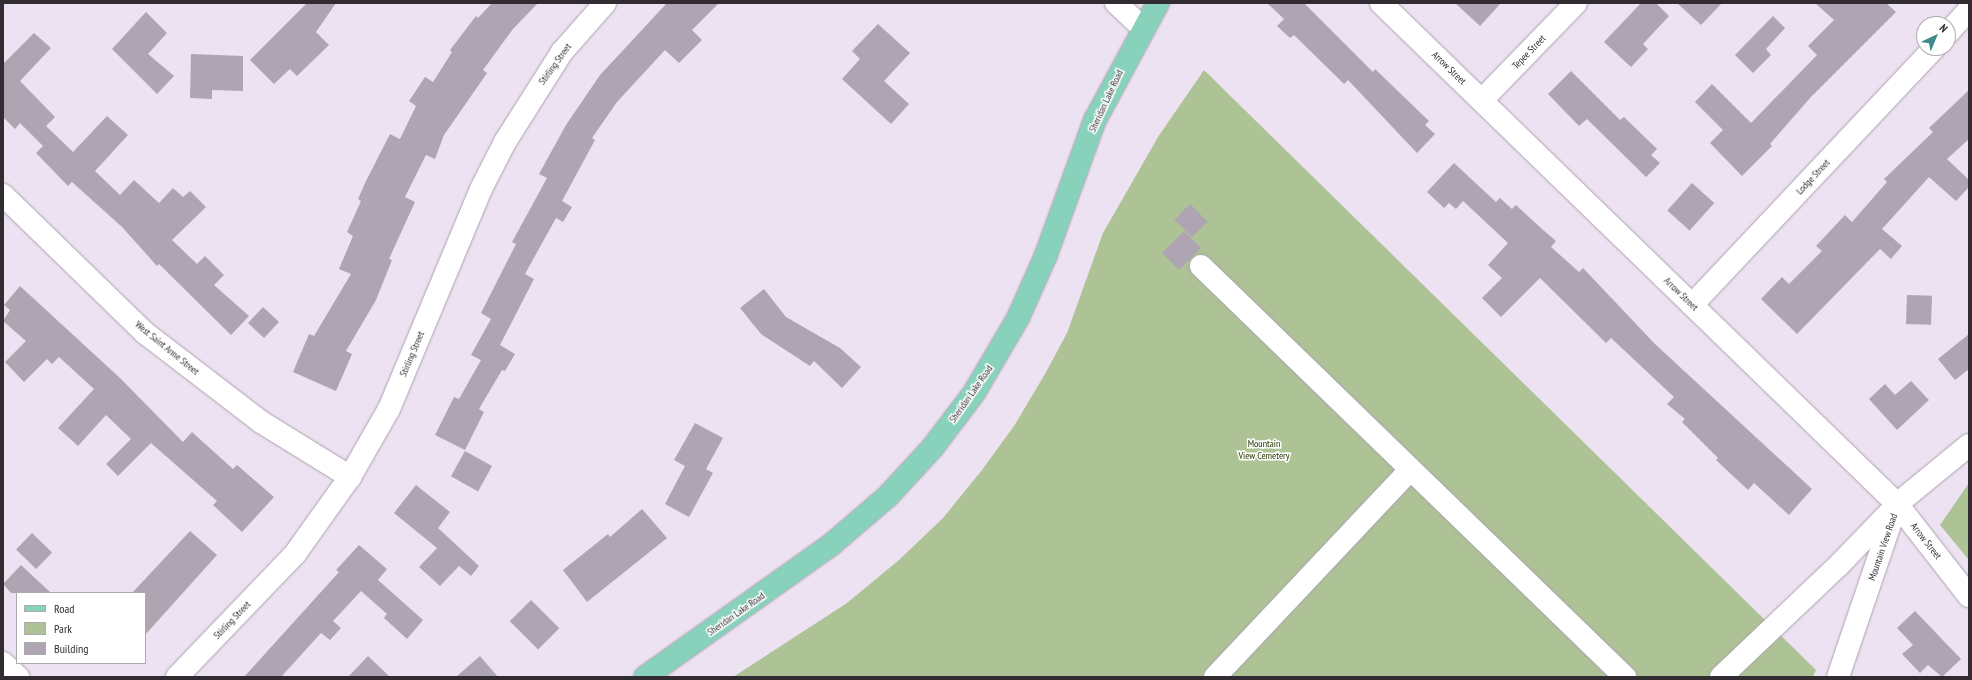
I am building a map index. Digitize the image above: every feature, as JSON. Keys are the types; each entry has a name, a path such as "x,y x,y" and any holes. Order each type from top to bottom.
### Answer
{"main road":[{"name":"Sheridan Lake Road","path":"645,677 832,544 888,496 934,447 978,387 1018,318 1046,255 1095,120 1143,28 1158,3"}],"street":[{"name":"Stirling Street","path":"177,677 295,554 350,478 389,409 481,189 505,142 562,52 605,3"},
{"path":"1116,3 1143,28"},
{"name":"Arrow Street","path":"1381,3 1898,504 1969,596"},
{"name":"Tepee Street","path":"1482,100 1576,3"},
{"path":"1956,24 1969,10"},
{"name":"Lodge Street","path":"1692,305 1926,56"},
{"name":"West Saint Anne Street","path":"3,195 145,333 261,422 350,478"},
{"path":"1201,266 1409,471 1624,677"},
{"name":"Mountain View Road","path":"1838,677 1898,504 1969,444"},
{"path":"1215,677 1409,471"},
{"path":"1721,677 1795,608 1898,504"},
{"path":"3,663 18,677"}],"green space":[{"name":"Mountain View Cemetery","path":"1204,70 1816,670 1813,677 733,677 847,603 899,560 943,518 982,470 1014,426 1067,333 1103,233 1158,137"},
{"path":"1969,483 1969,560 1940,525"}],"building":[{"path":"307,3 336,3 316,32 329,45 297,76 290,69 274,84 250,60"},
{"path":"492,3 538,3 513,29 483,70 487,73 444,135 435,159 426,155 405,197 415,202 389,259 392,260 376,300 346,351 352,354 336,391 293,372 309,334 314,336 351,274 339,269 353,236 347,232 361,201 358,199 390,134 400,139 416,106 409,101 425,77 433,82 452,52 450,50 476,16 478,18"},
{"path":"667,3 719,3 692,30 702,40 679,63 665,50 617,102 592,138 595,140 562,201 572,207 563,222 556,218 525,274 534,279 500,345 515,354 505,371 502,370 479,409 484,412 465,450 435,435 454,397 459,399 481,360 471,355 491,319 481,313 516,244 512,242 547,178 539,174 566,125 600,75"},
{"path":"1267,3 1304,3 1373,72 1375,69 1429,121 1425,125 1435,134 1417,153 1348,80 1344,84 1294,35 1290,38 1277,26 1284,19"},
{"path":"1455,3 1501,3 1480,26"},
{"path":"1641,3 1656,3 1669,16 1643,44 1648,49 1631,67 1604,42"},
{"path":"1677,3 1722,3 1701,25"},
{"path":"1815,3 1886,3 1896,12 1810,98 1770,144 1772,146 1742,176 1710,143 1723,130 1695,102 1712,84 1751,123 1817,55 1808,46 1834,20"},
{"path":"146,12 167,33 148,54 174,76 157,94 112,49"},
{"path":"1773,16 1785,28 1766,49 1771,55 1753,73 1735,55"},
{"path":"878,24 910,53 884,81 909,104 891,124 842,79 860,59 852,51"},
{"path":"34,33 51,48 20,81 55,117 46,126 73,152 107,116 128,135 95,171 120,195 134,180 159,203 173,188 183,197 190,191 206,207 172,240 197,264 205,256 224,275 214,285 249,316 231,335 159,264 157,266 122,227 72,182 68,186 36,153 43,146 20,123 15,129 3,117 3,64"},
{"path":"191,54 243,56 243,91 212,90 212,99 190,98"},
{"path":"1571,71 1620,120 1624,117 1657,149 1651,155 1660,163 1646,177 1587,119 1579,126 1548,94"},
{"path":"1969,90 1969,139 1947,159 1969,180 1969,187 1956,201 1929,177 1882,229 1902,246 1891,259 1880,249 1797,334 1761,299 1782,277 1789,284 1822,251 1816,246 1845,215 1852,222 1887,182 1884,179 1933,132 1929,128"},
{"path":"1454,163 1496,202 1500,198 1512,209 1516,205 1556,241 1551,247 1579,272 1583,268 1655,344 1812,489 1789,515 1754,483 1748,490 1716,460 1718,458 1682,422 1685,419 1667,404 1674,397 1611,338 1606,343 1540,278 1501,317 1482,298 1502,278 1488,265 1508,243 1463,201 1456,209 1449,203 1444,208 1427,192"},
{"path":"1692,183 1714,203 1690,231 1667,210"},
{"path":"1190,204 1208,222 1192,237 1174,220"},
{"path":"1184,231 1201,248 1179,270 1162,253"},
{"path":"20,286 120,378 183,442 192,432 233,469 237,465 274,497 242,532 213,505 217,501 151,443 118,476 106,464 131,439 106,415 78,446 58,428 94,389 59,357 52,364 47,359 24,382 5,362 26,341 3,321 10,310 4,305"},
{"path":"764,289 786,317 840,348 861,367 842,388 814,361 810,366 761,334 740,308"},
{"path":"1907,295 1932,296 1931,325 1906,324"},
{"path":"263,307 279,322 264,338 248,323"},
{"path":"1969,334 1969,369 1955,380 1938,359"},
{"path":"1911,381 1929,400 1897,430 1869,399 1885,384 1895,395"},
{"path":"695,423 723,438 706,469 713,473 689,517 665,504 685,466 674,460"},
{"path":"465,451 492,466 478,491 451,476"},
{"path":"416,485 450,512 438,528 479,566 471,576 459,566 440,586 419,567 437,548 394,513"},
{"path":"642,509 667,538 587,602 563,570 608,534 610,537"},
{"path":"190,531 217,555 146,634 146,592 133,592"},
{"path":"32,533 52,552 36,569 16,550"},
{"path":"359,545 387,569 378,580 423,620 407,639 384,618 387,614 361,591 333,621 341,628 330,640 321,633 281,677 244,677 339,572 336,570"},
{"path":"21,565 50,592 11,593 3,584"},
{"path":"531,600 559,628 538,649 510,621"},
{"path":"1915,611 1961,659 1942,677 1928,665 1920,673 1902,654 1913,645 1897,628"},
{"path":"368,656 390,677 348,677"},
{"path":"480,656 498,677 456,677"}]}
